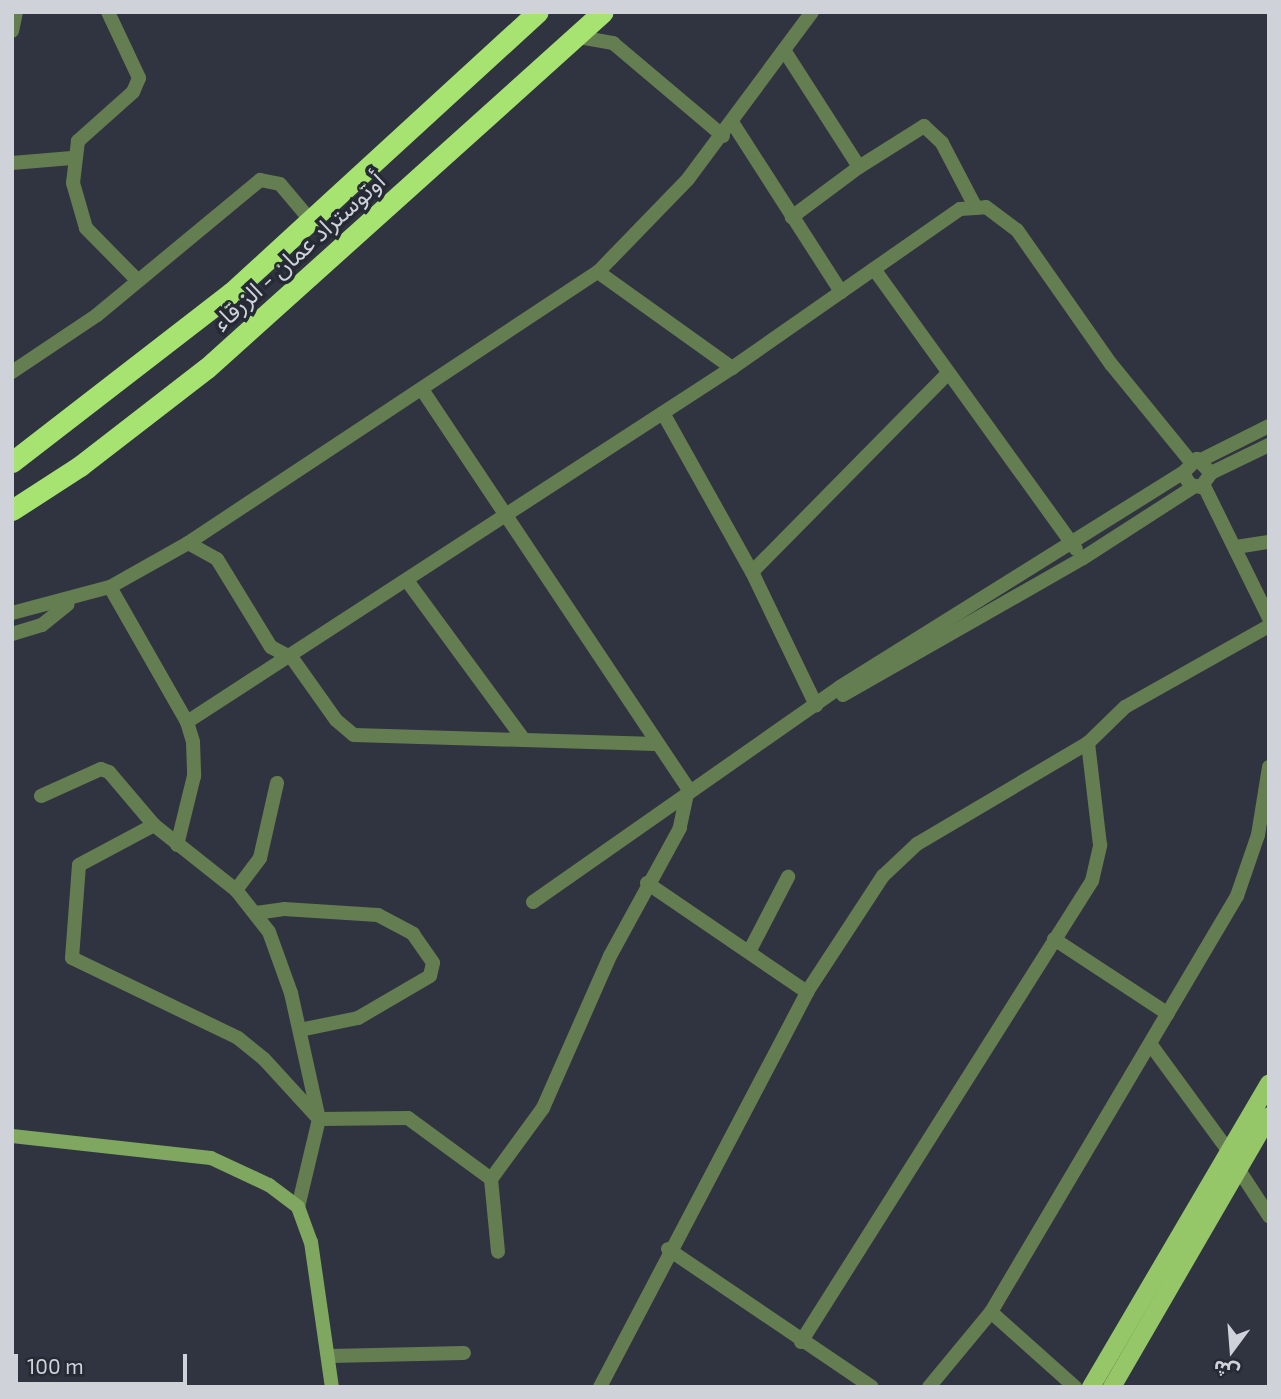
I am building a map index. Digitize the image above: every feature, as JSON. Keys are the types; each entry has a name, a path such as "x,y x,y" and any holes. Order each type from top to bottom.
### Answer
{"highway":[{"name":"أوتوستراد عمان - الزرقاء","path":"12,462 109,391 312,222 538,12"},
{"name":"أوتوستراد عمان - الزرقاء","path":"12,510 90,458 207,368 579,37 603,12"}],"main road":[{"path":"1112,1387 1115,1362 1227,1149 1269,1083"},
{"path":"1091,1387 1115,1362 1269,1116"}],"street":[{"path":"12,31 16,12"},
{"path":"108,12 139,78 133,92 78,141 72,158 76,204 86,228 138,281"},
{"path":"603,12 613,43"},
{"path":"12,613 71,602 110,587 188,542 423,391 598,271 643,230 723,136 812,12"},
{"path":"579,37 613,43 723,136"},
{"path":"784,50 859,167"},
{"path":"732,122 841,292"},
{"path":"792,217 859,167 924,126 942,143 976,208"},
{"path":"12,163 72,158"},
{"path":"12,372 97,315 260,180 280,184 312,222"},
{"path":"187,722 292,658 732,368 960,209 976,208 994,212 1017,230 1111,364 1192,464 1236,547 1269,618"},
{"path":"874,269 946,375 1083,558"},
{"path":"598,271 732,368"},
{"path":"752,572 946,375"},
{"path":"423,391 503,517 688,789 680,828 647,883 543,1108 491,1178 498,1252"},
{"path":"663,413 752,572 816,705"},
{"path":"533,902 688,789 816,705 1192,464 1269,426"},
{"path":"816,705 839,698 1083,558 1269,444"},
{"path":"1192,464 1203,482"},
{"path":"188,542 217,559 271,647 292,658 336,720 362,738 522,737 656,744"},
{"path":"1236,547 1269,542"},
{"path":"408,582 522,737"},
{"path":"110,587 187,722 196,766 177,845"},
{"path":"12,634 42,625 71,602"},
{"path":"600,1387 668,1249 807,992 883,876 917,844 1088,743 1125,707 1269,625"},
{"path":"801,1342 1092,881 1098,860 1088,743"},
{"path":"929,1387 991,1312 1237,896 1258,835 1269,767"},
{"path":"41,796 106,770 154,825 236,890 256,913 279,954 300,1030 319,1119 298,1207"},
{"path":"236,890 260,858 276,783"},
{"path":"154,825 79,865 71,956 238,1038 264,1059 319,1119 408,1118 491,1178"},
{"path":"749,952 788,877"},
{"path":"647,883 807,992"},
{"path":"256,913 284,909 378,915 413,934 433,963 430,976 358,1018 300,1030"},
{"path":"1054,939 1168,1014"},
{"path":"1151,1045 1227,1149"},
{"path":"12,1136 211,1158 269,1185 298,1207 312,1242 330,1356 332,1387"},
{"path":"1237,1167 1269,1216"},
{"path":"668,1249 801,1342 872,1387"},
{"path":"991,1312 1075,1387"},
{"path":"330,1356 464,1353"},
{"path":"609,1371 609,1387"}]}
